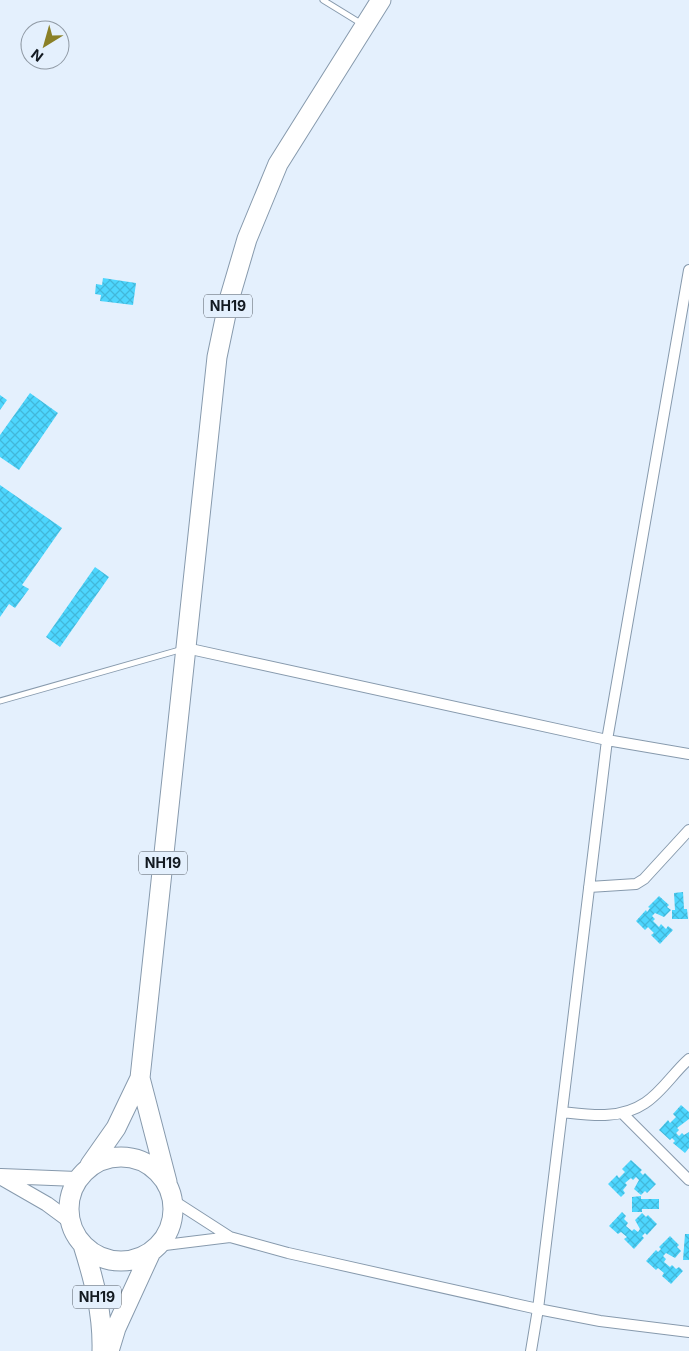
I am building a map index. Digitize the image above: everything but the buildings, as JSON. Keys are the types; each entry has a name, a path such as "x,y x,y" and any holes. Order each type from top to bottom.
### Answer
{"highway":[{"name":"NH19","path":"154,1250 130,1261 114,1261 97,1256 83,1245 73,1231 68,1214 70,1196 77,1179 90,1165 116,1128 140,1078 217,357 229,300 247,239 278,164 381,0"},
{"name":"NH19","path":"109,1351 116,1328 154,1250 167,1234 173,1220 169,1192 140,1078"},
{"name":"NH19","path":"90,1165 107,1158 126,1156 143,1161 158,1171 169,1192"},
{"name":"NH19","path":"83,1245 94,1280 102,1327 102,1351"}],"street":[{"path":"531,1351 538,1310 607,740 689,270"},
{"path":"186,648 607,740 689,754"},
{"path":"589,887 636,884 644,880 689,830"},
{"path":"562,1112 604,1116 623,1114 646,1103 689,1059"},
{"path":"623,1114 689,1180"},
{"path":"0,1177 77,1179"},
{"path":"0,1177 47,1204 70,1221"},
{"path":"169,1192 230,1237 288,1253 538,1310 600,1321 689,1332"},
{"path":"154,1250 230,1237"}],"lane":[{"path":"323,0 364,26"},
{"path":"0,700 186,648"}]}
